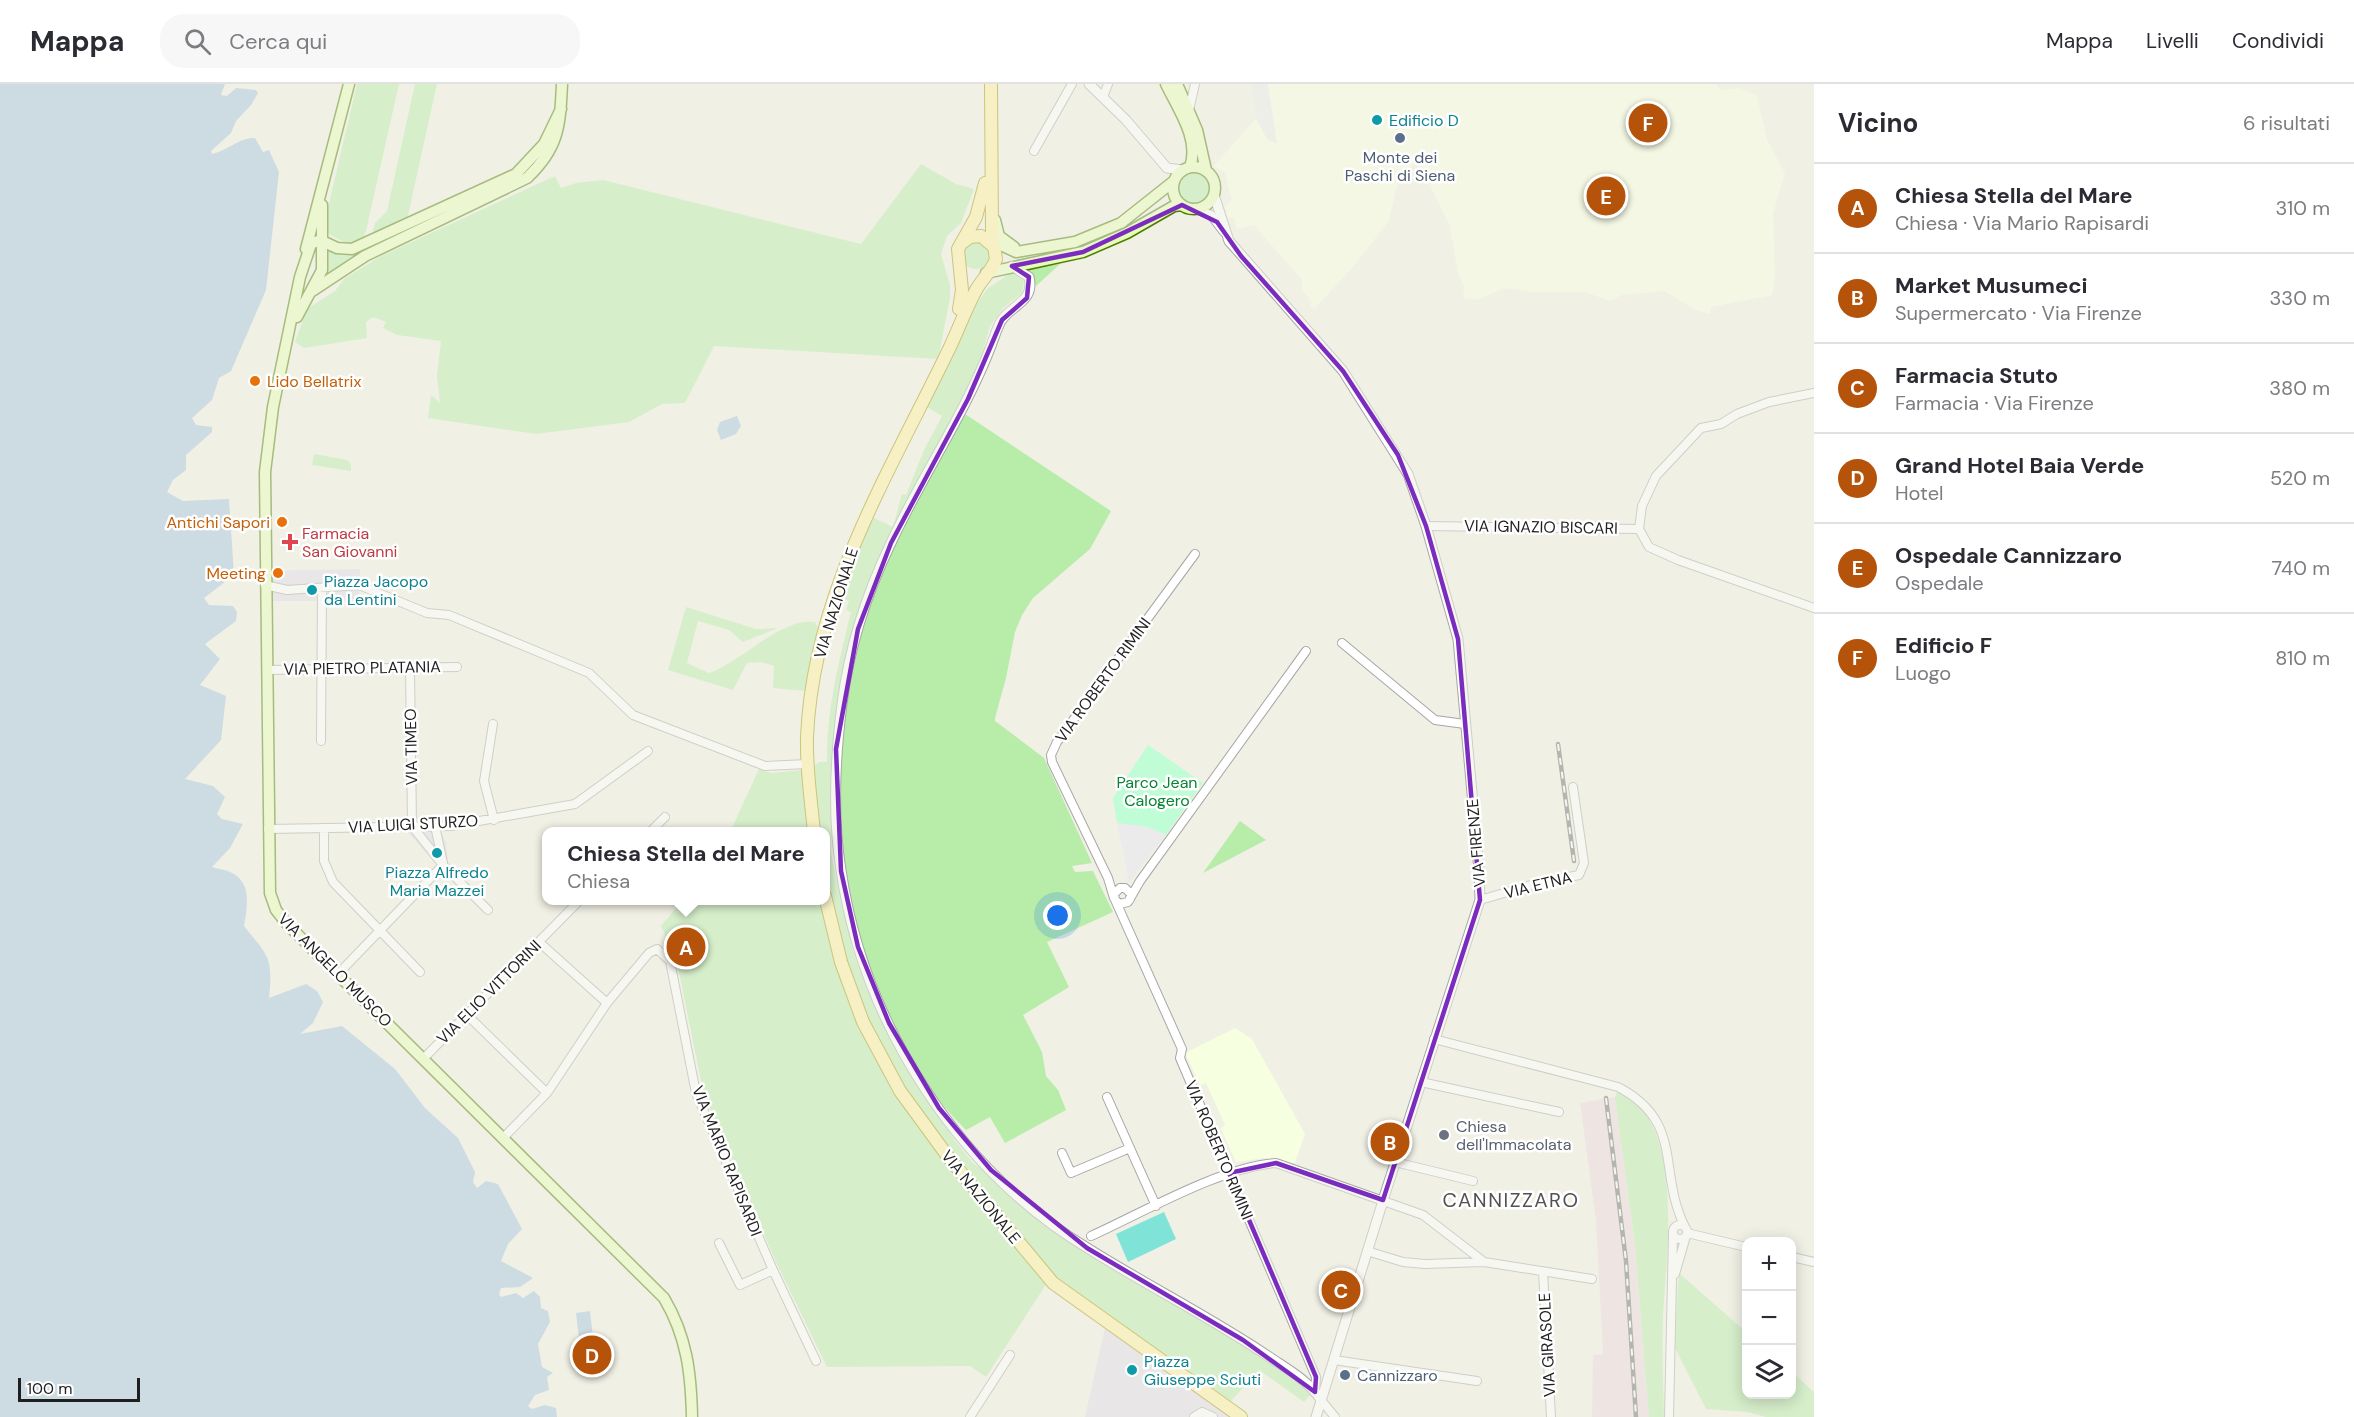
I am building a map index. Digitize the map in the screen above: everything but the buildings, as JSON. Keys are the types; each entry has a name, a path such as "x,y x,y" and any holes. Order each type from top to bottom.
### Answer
{"main road":[{"path":"286,346 308,238 323,190 349,84"},
{"path":"312,291 365,256 490,198 527,178 548,156 553,146 561,109 562,84"},
{"path":"944,359 971,300 996,259 992,244 991,84"},
{"path":"961,244 975,236 1016,252 1075,242 1103,232 1137,214 1186,169 1193,152 1191,137 1166,84"},
{"path":"1174,181 1175,196 1182,205 1196,209 1206,206 1214,195 1215,182 1206,170 1200,138 1177,84"},
{"path":"322,236 347,249 422,218 516,174 544,144 561,109"},
{"path":"944,359 962,290 958,261 961,244 976,217 982,200 992,141"},
{"path":"1186,169 1206,170"},
{"path":"286,346 298,313 322,270 323,190"},
{"path":"991,192 999,236 1010,245 1032,249"},
{"path":"958,261 967,273 990,271 1083,252 1182,205"},
{"path":"958,309 959,291 949,253 954,239 976,217"},
{"path":"312,291 303,284 304,263 312,242 322,236"},
{"name":"VIA ANGELO MUSCO","path":"286,346 273,407 265,472 268,829 270,892 276,910 337,975 504,1137 664,1298 685,1344 691,1373 692,1417"},
{"name":"VIA NAZIONALE","path":"814,827 807,764 807,737 815,675 840,577 866,517 944,359"},
{"name":"VIA NAZIONALE","path":"827,905 853,999 878,1053 900,1090 949,1158 1053,1283 1242,1417"}],"street":[{"path":"1034,151 1072,84"},
{"path":"1089,84 1167,168 1186,169"},
{"path":"1103,97 1108,84"},
{"path":"1189,112 1195,84"},
{"path":"1214,195 1229,241"},
{"path":"1196,209 1211,215 1229,241"},
{"name":"VIA FIRENZE","path":"1229,241 1342,371 1398,455 1408,474 1426,526 1458,639 1480,900 1334,1360 1326,1384 1318,1396 1316,1417"},
{"path":"1012,266 1029,277 1030,287 1027,298 1002,320 968,399 891,543 869,594 850,656 836,749 836,824 841,871 858,947 889,1023 919,1078 953,1128 1014,1192 1087,1248 1159,1288 1243,1340 1318,1396 1335,1417"},
{"path":"1639,529 1645,496 1656,476 1701,428 1721,424 1737,414 1769,402 1814,393"},
{"name":"VIA IGNAZIO BISCARI","path":"1426,526 1639,529 1649,547 1678,560 1814,608"},
{"name":"VIA ROBERTO RIMINI","path":"1195,554 1058,742 1051,755 1052,762 1107,878 1182,1049 1180,1058 1316,1377"},
{"path":"265,590 359,585 427,613 449,615 589,673 633,715 765,766 807,764"},
{"path":"321,741 322,588"},
{"path":"1342,643 1436,720 1465,724"},
{"path":"1140,881 1116,890 1115,900 1120,904 1129,900 1140,881 1306,651"},
{"name":"VIA TIMEO","path":"410,667 412,826"},
{"name":"VIA PIETRO PLATANIA","path":"267,670 457,667"},
{"path":"493,724 484,781 494,820"},
{"name":"VIA LUIGI STURZO","path":"268,829 435,826 494,820 575,804 648,751"},
{"name":"VIA ETNA","path":"1480,900 1538,883 1579,875 1584,863 1573,787"},
{"path":"654,827 665,817"},
{"path":"412,826 443,865 488,910"},
{"path":"435,826 443,865"},
{"path":"324,828 324,861 333,882 420,972"},
{"path":"337,975 443,865"},
{"path":"1107,878 1131,894 1127,923"},
{"name":"VIA ELIO VITTORINI","path":"424,1058 575,905"},
{"path":"539,942 607,1003"},
{"name":"VIA MARIO RAPISARDI","path":"504,1137 547,1093 607,1003 649,954 657,949 663,952 670,961 696,1094 773,1270 816,1361"},
{"path":"466,1014 547,1093"},
{"path":"1434,1040 1618,1087 1636,1096 1658,1121 1674,1192 1686,1232 1671,1290"},
{"path":"1421,1082 1559,1112"},
{"path":"1107,1098 1156,1206"},
{"path":"1062,1153 1071,1173 1130,1148"},
{"path":"1395,1162 1473,1181"},
{"path":"1091,1236 1228,1173 1276,1163 1423,1215 1484,1262"},
{"path":"1669,1417 1674,1192"},
{"path":"1673,1231 1679,1225 1686,1232 1742,1246"},
{"path":"1673,1231 1679,1239 1686,1232"},
{"path":"719,1243 740,1285 773,1270"},
{"path":"1367,1251 1403,1262 1425,1264 1484,1262 1592,1279"},
{"path":"1796,1258 1814,1262"},
{"name":"VIA GIRASOLE","path":"1544,1272 1551,1417"},
{"path":"970,1417 1010,1355"},
{"path":"1334,1360 1477,1381"},
{"path":"1316,1377 1318,1396"},
{"path":"1316,1377 1326,1384"},
{"path":"1194,1417 1202,1412 1213,1417"}],"highlighted area":[{"path":"1182,205 1217,222 1241,256 1343,371 1398,455 1426,526 1458,639 1480,900 1383,1200 1276,1163 1229,1173 1316,1377 1315,1392 1243,1340 1087,1248 991,1170 939,1108 889,1023 858,947 841,871 836,749 858,629 891,543 968,399 1002,320 1027,298 1029,277 1012,266 1083,252"}],"shaded area":[{"path":"0,84 225,84 221,95 227,96 236,88 256,90 258,93 251,105 236,121 231,133 211,151 212,154 249,138 255,138 263,152 269,150 279,172 266,290 231,371 219,378 212,400 192,418 196,425 212,427 212,432 186,455 186,470 173,480 167,492 183,501 229,499 234,575 204,598 209,605 233,606 237,612 236,621 205,644 220,659 200,685 226,696 221,740 185,779 213,786 225,797 217,814 222,819 243,824 230,848 212,867 232,873 244,884 247,898 244,926 267,958 270,974 269,998 306,984 317,991 323,1002 313,1023 300,1034 342,1026 395,1069 425,1108 458,1138 475,1172 473,1182 477,1188 486,1181 498,1184 522,1229 508,1244 501,1261 533,1278 520,1287 501,1288 499,1294 501,1297 516,1293 523,1298 534,1291 540,1297 541,1308 548,1311 550,1322 538,1344 542,1367 553,1373 547,1377 549,1390 535,1395 528,1406 532,1409 545,1405 556,1408 557,1417 0,1417"},
{"path":"1251,84 1716,84 1720,90 1740,88 1757,96 1767,140 1785,173 1773,214 1775,277 1772,295 1711,307 1710,314 1696,310 1664,291 1622,295 1610,301 1585,292 1533,292 1505,288 1476,300 1463,298 1464,286 1458,274 1450,226 1430,185 1422,183 1420,163 1414,162 1397,186 1388,222 1354,266 1314,309 1310,305 1312,302 1302,290 1302,280 1254,225 1237,229 1234,217 1227,218 1225,206 1232,200 1225,173 1214,166 1256,118"},
{"path":"1251,84 1268,84 1277,144 1267,139 1256,118"},
{"path":"737,416 741,426 736,434 721,440 717,430 720,422"},
{"name":"Piazza Jacopo da Lentini","path":"360,569 359,601 265,601 265,571"},
{"path":"1117,823 1147,827 1166,835 1129,882"},
{"name":"Piazza Alfredo Maria Mazzei","path":"439,826 446,843 448,862 443,865 436,864 403,827"},
{"path":"1235,1028 1252,1039 1305,1134 1295,1163 1265,1158 1236,1162 1221,1129 1225,1125 1206,1083 1200,1085 1185,1053"},
{"path":"1615,1097 1635,1245 1649,1417 1592,1417 1593,1355 1603,1354 1596,1221 1580,1103"},
{"path":"1164,1212 1176,1239 1128,1262 1116,1234"},
{"path":"590,1311 594,1346 580,1347 576,1313"},
{"name":"Piazza Giuseppe Sciuti","path":"1105,1328 1235,1417 1085,1417"}],"green space":[{"path":"357,84 399,84 366,231 363,238 348,244 329,234 324,225"},
{"path":"415,84 437,84 407,220 377,235 372,234 375,223 387,211"},
{"path":"921,164 956,184 974,189 961,223 947,236 941,254 950,285 950,298 938,359 714,346 685,403 662,404 629,422 536,434 428,418 431,395 440,403 437,376 441,341 397,335 383,328 386,322 373,317 366,322 367,338 304,348 295,342 307,309 335,291 344,279 381,256 555,176 561,188 576,183 603,180 861,244"},
{"path":"1194,173 1200,174 1208,182 1208,194 1200,202 1194,203 1188,202 1180,194 1179,188 1180,182 1188,174"},
{"path":"976,241 986,245 990,255 986,265 976,269 966,265 962,255 966,245"},
{"path":"326,246 359,251 361,252 321,280"},
{"path":"1060,264 1036,286 1033,275 1027,268"},
{"path":"1009,274 1015,274 1024,281 1022,293 1003,308 990,326 976,375 900,518 850,646 830,849 830,827 820,827 813,772 814,766 819,762 827,762 831,705 851,612 846,610 849,601 839,597 872,517 893,527 902,494 906,495 924,450 942,416 927,407 977,303 987,289"},
{"path":"965,414 1111,511 1090,549 1033,598 1022,615 1015,632 995,718 995,721 1044,758 1092,863 1072,866 1075,872 1093,871 1113,912 1047,942 1069,987 1023,1015 1042,1052 1046,1076 1058,1090 1066,1110 1005,1143 990,1117 966,1130 936,1096 909,1057 887,1015 869,969 855,922 845,874 839,827 838,764 850,666 860,627 871,595 899,533"},
{"path":"314,454 347,460 351,464 351,471 312,465"},
{"path":"686,607 756,629 778,628 743,642 729,630 698,621 687,663 709,673 789,626 803,622 815,622 820,631 805,691 773,688 774,666 761,662 747,663 733,690 668,670"},
{"name":"Parco Jean Calogero","path":"1148,745 1203,783 1166,835 1147,827 1117,823 1113,798"},
{"path":"759,769 771,773 803,770 807,827 732,827"},
{"path":"1240,821 1266,840 1203,873"},
{"path":"830,849 853,951 867,990 904,1062 953,1138 973,1163 990,1174 1031,1212 1086,1253 1157,1291 1280,1369 1311,1394 1304,1402 1259,1370 1231,1401 1058,1280 955,1158 902,1084 880,1045 859,998 843,949 830,890"},
{"path":"679,905 822,905 836,963 850,1005 893,1093 944,1160 1047,1283 986,1377 970,1366 827,1367 776,1262 704,1095 676,958 661,926"},
{"path":"1617,1092 1639,1106 1654,1129 1663,1158 1668,1226 1663,1316 1664,1417 1649,1417 1635,1245 1615,1097"},
{"path":"1680,1274 1742,1328 1742,1399 1796,1399 1796,1376 1814,1392 1814,1417 1766,1417 1747,1412 1706,1409 1675,1348"}],"railway":[{"path":"1558,744 1574,861"},
{"path":"1606,1098 1626,1261 1636,1417"}],"place":[{"name":"Edificio D","path":"1377,120"},
{"name":"Edificio F","path":"1648,123"},
{"name":"Monte dei Paschi di Siena","path":"1400,138"},
{"name":"Ospedale Cannizzaro","path":"1606,196"},
{"name":"Lido Bellatrix","path":"255,381"},
{"name":"Antichi Sapori","path":"282,522"},
{"name":"Farmacia San Giovanni","path":"290,542"},
{"name":"Meeting","path":"278,573"},
{"name":"Piazza Jacopo da Lentini","path":"312,590"},
{"name":"Piazza Alfredo Maria Mazzei","path":"437,853"},
{"name":"Chiesa Stella del Mare","path":"686,947"},
{"name":"Chiesa dell'Immacolata","path":"1444,1135"},
{"name":"Market Musumeci","path":"1390,1142"},
{"name":"Farmacia Stuto","path":"1341,1290"},
{"name":"Grand Hotel Baia Verde","path":"592,1355"},
{"name":"Piazza Giuseppe Sciuti","path":"1132,1370"},
{"name":"Cannizzaro","path":"1345,1375"}],"district":[{"name":"CANNIZZARO","path":"1511,1200"}]}
